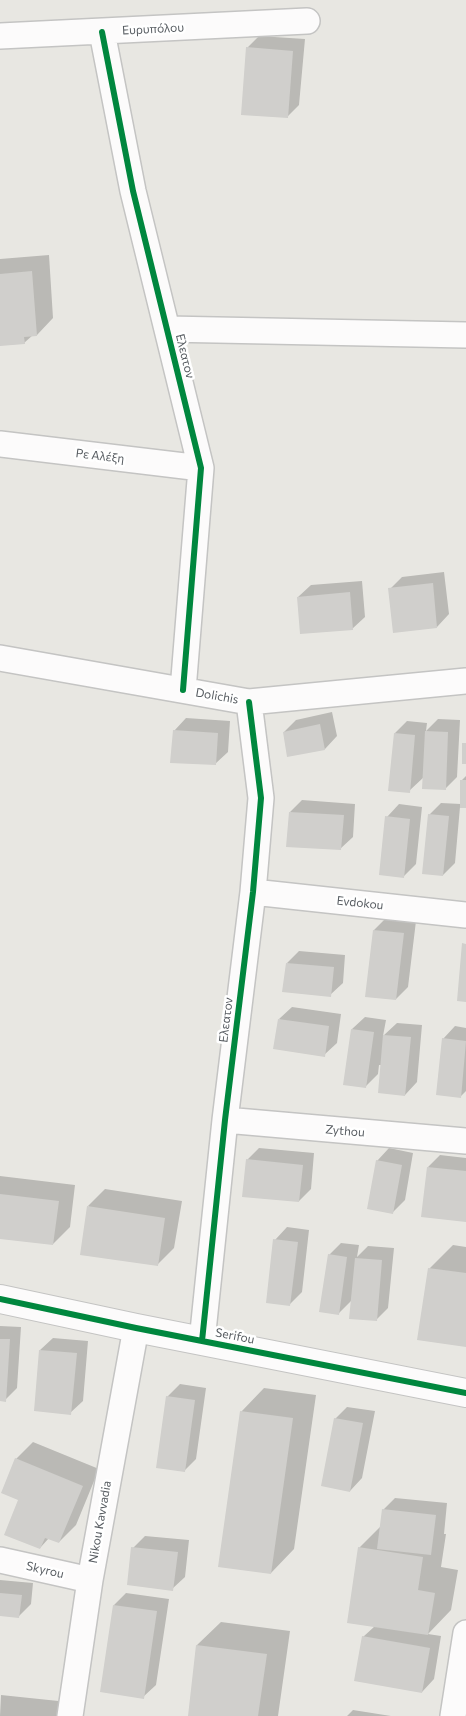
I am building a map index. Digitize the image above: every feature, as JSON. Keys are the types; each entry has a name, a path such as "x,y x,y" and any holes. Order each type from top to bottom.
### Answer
{"street":[{"name":"Ευρυπόλου","path":"0,36 307,21"},
{"name":"Ελεατον","path":"102,32 133,191 201,468 182,690"},
{"path":"166,328 466,335"},
{"name":"Ρε Αλέξη","path":"0,444 201,468"},
{"name":"Dolichis","path":"0,658 249,702 466,681"},
{"name":"Ελεατον","path":"202,1341 225,1120 253,892 261,798 249,702"},
{"name":"Evdokou","path":"253,892 466,915"},
{"name":"Zythou","path":"225,1120 466,1141"},
{"name":"Serifou","path":"0,1299 136,1328 466,1393"},
{"name":"Nikou Kavvadia","path":"70,1716 90,1580 136,1328"},
{"name":"Skyrou","path":"0,1560 90,1580"},
{"path":"453,1716 463,1677 466,1633"}],"building":[{"path":"246,47 293,51 288,118 241,115"},
{"path":"32,271 37,336 24,337 25,344 0,346 0,274"},
{"path":"433,583 437,628 393,633 388,588"},
{"path":"350,592 353,630 300,634 297,597"},
{"path":"320,724 325,750 287,757 283,732"},
{"path":"173,730 218,733 216,765 170,763"},
{"path":"425,731 448,732 446,790 422,789"},
{"path":"394,733 415,735 410,793 388,791"},
{"path":"462,743 466,743 466,764 462,764"},
{"path":"460,780 466,780 466,808 460,808"},
{"path":"289,812 344,815 341,850 286,847"},
{"path":"428,814 449,816 443,876 422,874"},
{"path":"385,816 410,819 404,878 379,875"},
{"path":"373,930 404,933 396,1000 365,997"},
{"path":"462,943 466,944 466,1002 457,1001"},
{"path":"286,963 334,967 331,997 282,992"},
{"path":"278,1019 329,1026 325,1057 273,1049"},
{"path":"351,1029 374,1032 366,1088 343,1085"},
{"path":"383,1035 411,1037 405,1096 378,1093"},
{"path":"442,1038 466,1041 461,1098 436,1095"},
{"path":"246,1159 303,1165 299,1202 242,1197"},
{"path":"376,1160 402,1165 393,1214 367,1209"},
{"path":"427,1167 466,1171 466,1222 421,1217"},
{"path":"0,1194 59,1201 53,1245 0,1239"},
{"path":"87,1206 165,1218 158,1266 80,1255"},
{"path":"273,1239 298,1242 290,1306 266,1303"},
{"path":"328,1254 347,1257 339,1315 319,1312"},
{"path":"355,1258 382,1260 377,1321 349,1319"},
{"path":"428,1268 466,1273 466,1347 417,1340"},
{"path":"0,1339 10,1339 6,1402 0,1401"},
{"path":"39,1350 77,1353 71,1415 34,1411"},
{"path":"166,1396 195,1400 185,1472 156,1468"},
{"path":"240,1411 293,1418 271,1574 218,1567"},
{"path":"334,1418 363,1423 350,1492 321,1486"},
{"path":"15,1458 83,1486 59,1543 45,1538 40,1549 4,1535 18,1500 1,1493"},
{"path":"382,1509 436,1515 431,1555 377,1549"},
{"path":"131,1547 178,1552 173,1591 127,1585"},
{"path":"358,1547 423,1557 418,1590 435,1593 428,1635 347,1623"},
{"path":"0,1593 22,1595 19,1618 0,1616"},
{"path":"113,1605 157,1611 144,1699 100,1692"},
{"path":"362,1636 430,1648 422,1693 354,1681"},
{"path":"196,1645 267,1654 258,1716 188,1716"}],"cycle path":[{"path":"102,32 133,191 201,468 183,690"},
{"path":"202,1341 225,1120 253,892 261,798 249,702"},
{"path":"0,1299 136,1328 466,1393"}]}
